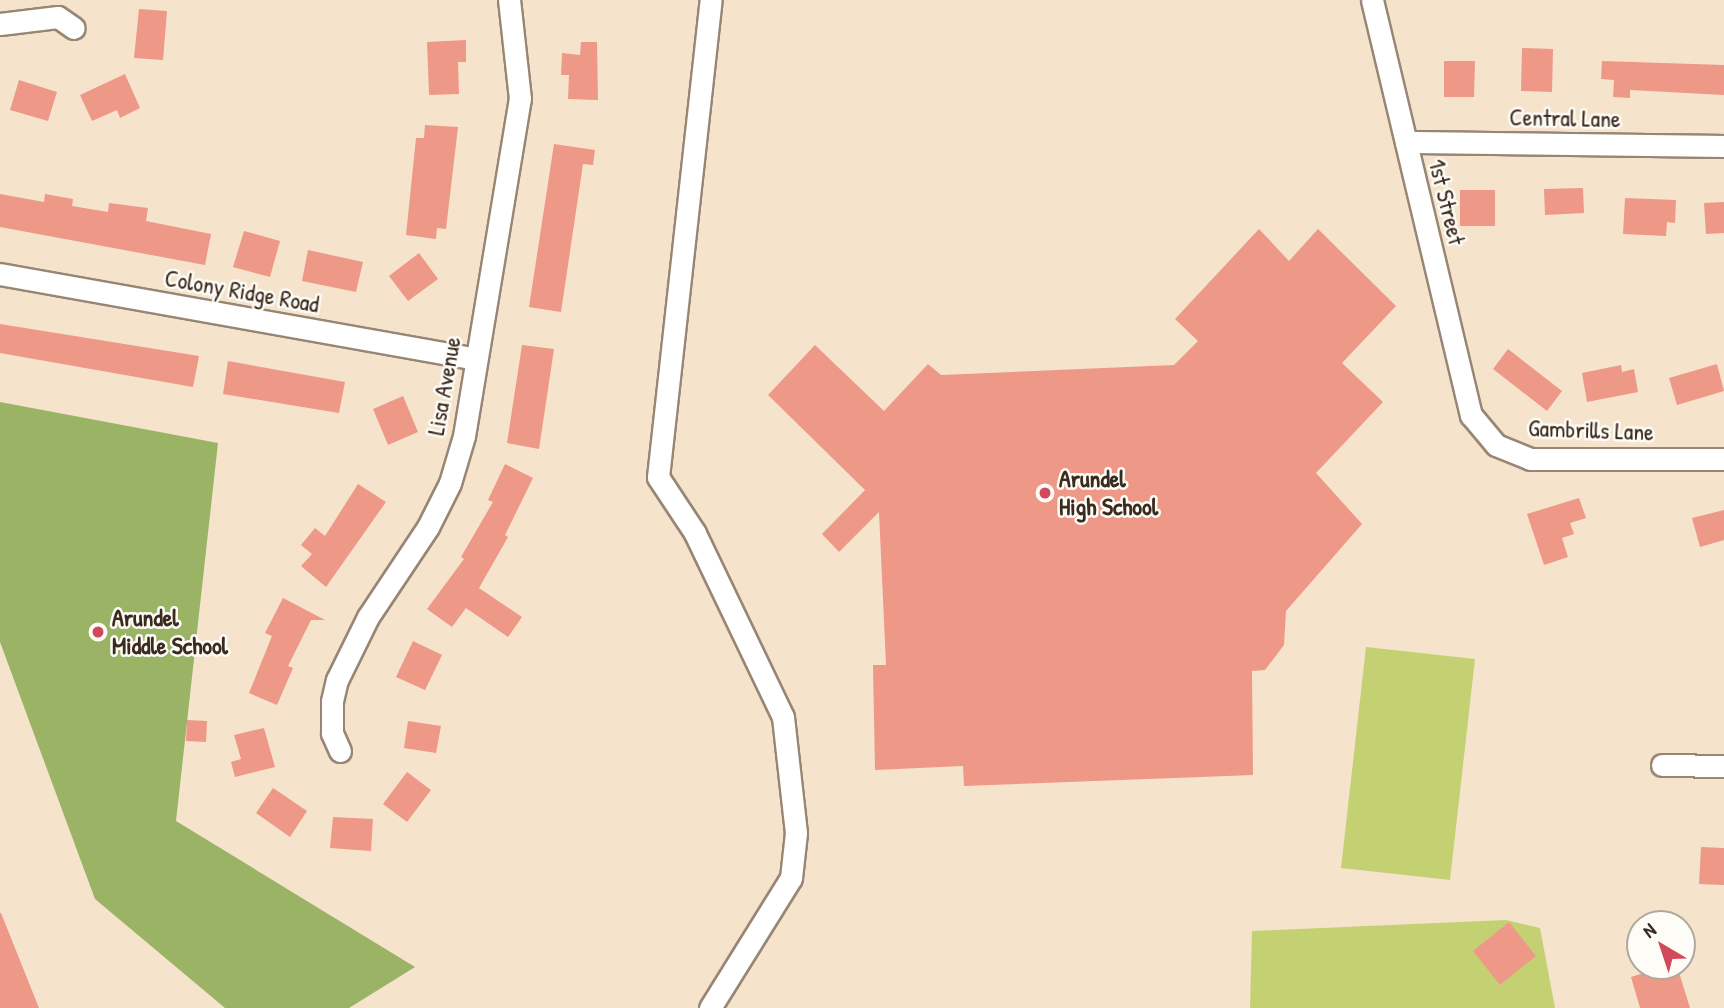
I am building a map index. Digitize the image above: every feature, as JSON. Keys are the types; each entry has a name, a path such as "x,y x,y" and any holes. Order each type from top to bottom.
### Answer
{"street":[{"name":"Lisa Avenue","path":"340,751 332,733 332,701 337,680 368,617 428,527 450,482 464,436 520,99 509,0"},
{"path":"710,1008 790,878 796,833 783,718 695,533 657,477 711,0"},
{"name":"1st Street","path":"1372,0 1471,415"},
{"path":"0,24 58,17 74,28"},
{"name":"Central Lane","path":"1405,142 1724,146"},
{"name":"Colony Ridge Road","path":"0,274 475,359"},
{"name":"Gambrills Lane","path":"1471,415 1496,444 1530,459 1724,459"},
{"path":"1662,765 1724,766"}],"green space":[{"name":"Arundel Middle School","path":"0,402 218,443 176,821 415,967 349,1008 225,1008 95,899 0,642"},
{"path":"1366,647 1475,659 1450,880 1341,868"},
{"path":"1506,920 1540,928 1555,1008 1250,1008 1252,931"}],"building":[{"path":"139,9 167,11 163,60 134,58"},
{"path":"466,40 466,62 458,62 459,94 429,95 427,42"},
{"path":"581,42 597,42 598,100 568,99 569,75 561,75 562,53 580,55"},
{"path":"1522,48 1553,49 1552,92 1521,91"},
{"path":"1444,61 1475,61 1474,97 1444,97"},
{"path":"1602,61 1724,65 1724,95 1630,90 1630,98 1613,97 1614,80 1601,79"},
{"path":"125,74 140,108 120,118 117,110 92,121 80,95"},
{"path":"19,80 57,92 48,121 10,110"},
{"path":"425,125 458,127 446,229 437,228 436,239 406,235 416,138 424,138"},
{"path":"554,144 595,150 593,165 583,164 561,312 529,307"},
{"path":"1583,188 1584,213 1545,215 1544,189"},
{"path":"1460,190 1495,190 1495,226 1460,226"},
{"path":"0,194 44,202 45,194 73,199 72,206 108,212 109,203 148,208 146,221 211,234 205,265 0,227"},
{"path":"1625,198 1676,200 1675,223 1667,222 1666,236 1623,234"},
{"path":"1724,202 1724,233 1706,234 1704,203"},
{"name":"Arundel High School","path":"1259,229 1289,261 1318,229 1396,306 1342,363 1383,402 1316,473 1362,524 1286,611 1284,645 1265,670 1252,671 1253,775 964,786 963,766 875,770 873,665 886,665 879,512 839,552 822,534 865,490 768,395 815,345 884,411 928,364 941,375 1174,365 1198,341 1175,319"},
{"path":"244,231 280,241 270,277 233,267"},
{"path":"308,250 363,262 356,292 302,281"},
{"path":"419,253 438,279 408,301 389,276"},
{"path":"0,324 199,356 193,387 0,353"},
{"path":"522,345 554,349 539,449 507,443"},
{"path":"1508,349 1562,391 1547,411 1493,369"},
{"path":"228,361 345,382 339,413 223,394"},
{"path":"1717,364 1724,391 1677,405 1669,378"},
{"path":"1621,365 1622,372 1634,369 1638,392 1587,402 1582,373"},
{"path":"403,396 418,432 388,445 373,409"},
{"path":"505,464 533,478 505,535 508,537 479,588 522,617 508,637 466,608 452,627 427,609 464,559 461,557 493,502 488,500"},
{"path":"358,484 386,502 326,587 301,566 312,554 301,545 315,528 325,536"},
{"path":"1579,498 1586,518 1570,523 1574,534 1562,538 1568,557 1544,565 1527,514"},
{"path":"1724,510 1724,540 1700,547 1692,518"},
{"path":"283,598 325,620 311,620 288,666 293,668 277,705 249,693 272,636 265,633"},
{"path":"413,641 442,655 425,690 396,677"},
{"path":"187,720 207,721 206,742 186,741"},
{"path":"408,721 441,726 436,753 404,748"},
{"path":"264,728 275,767 235,777 231,762 241,759 234,735"},
{"path":"407,772 431,790 407,822 383,804"},
{"path":"273,788 307,811 290,837 256,813"},
{"path":"333,817 373,819 371,851 330,848"},
{"path":"1701,847 1724,848 1724,885 1699,884"},
{"path":"1,913 39,1008 0,1008"},
{"path":"1509,922 1536,956 1500,985 1473,951"},
{"path":"1632,980 1681,980 1690,1008 1640,1008"}],"place":[{"name":"Arundel High School","path":"1045,493"},
{"name":"Arundel Middle School","path":"98,632"}]}
